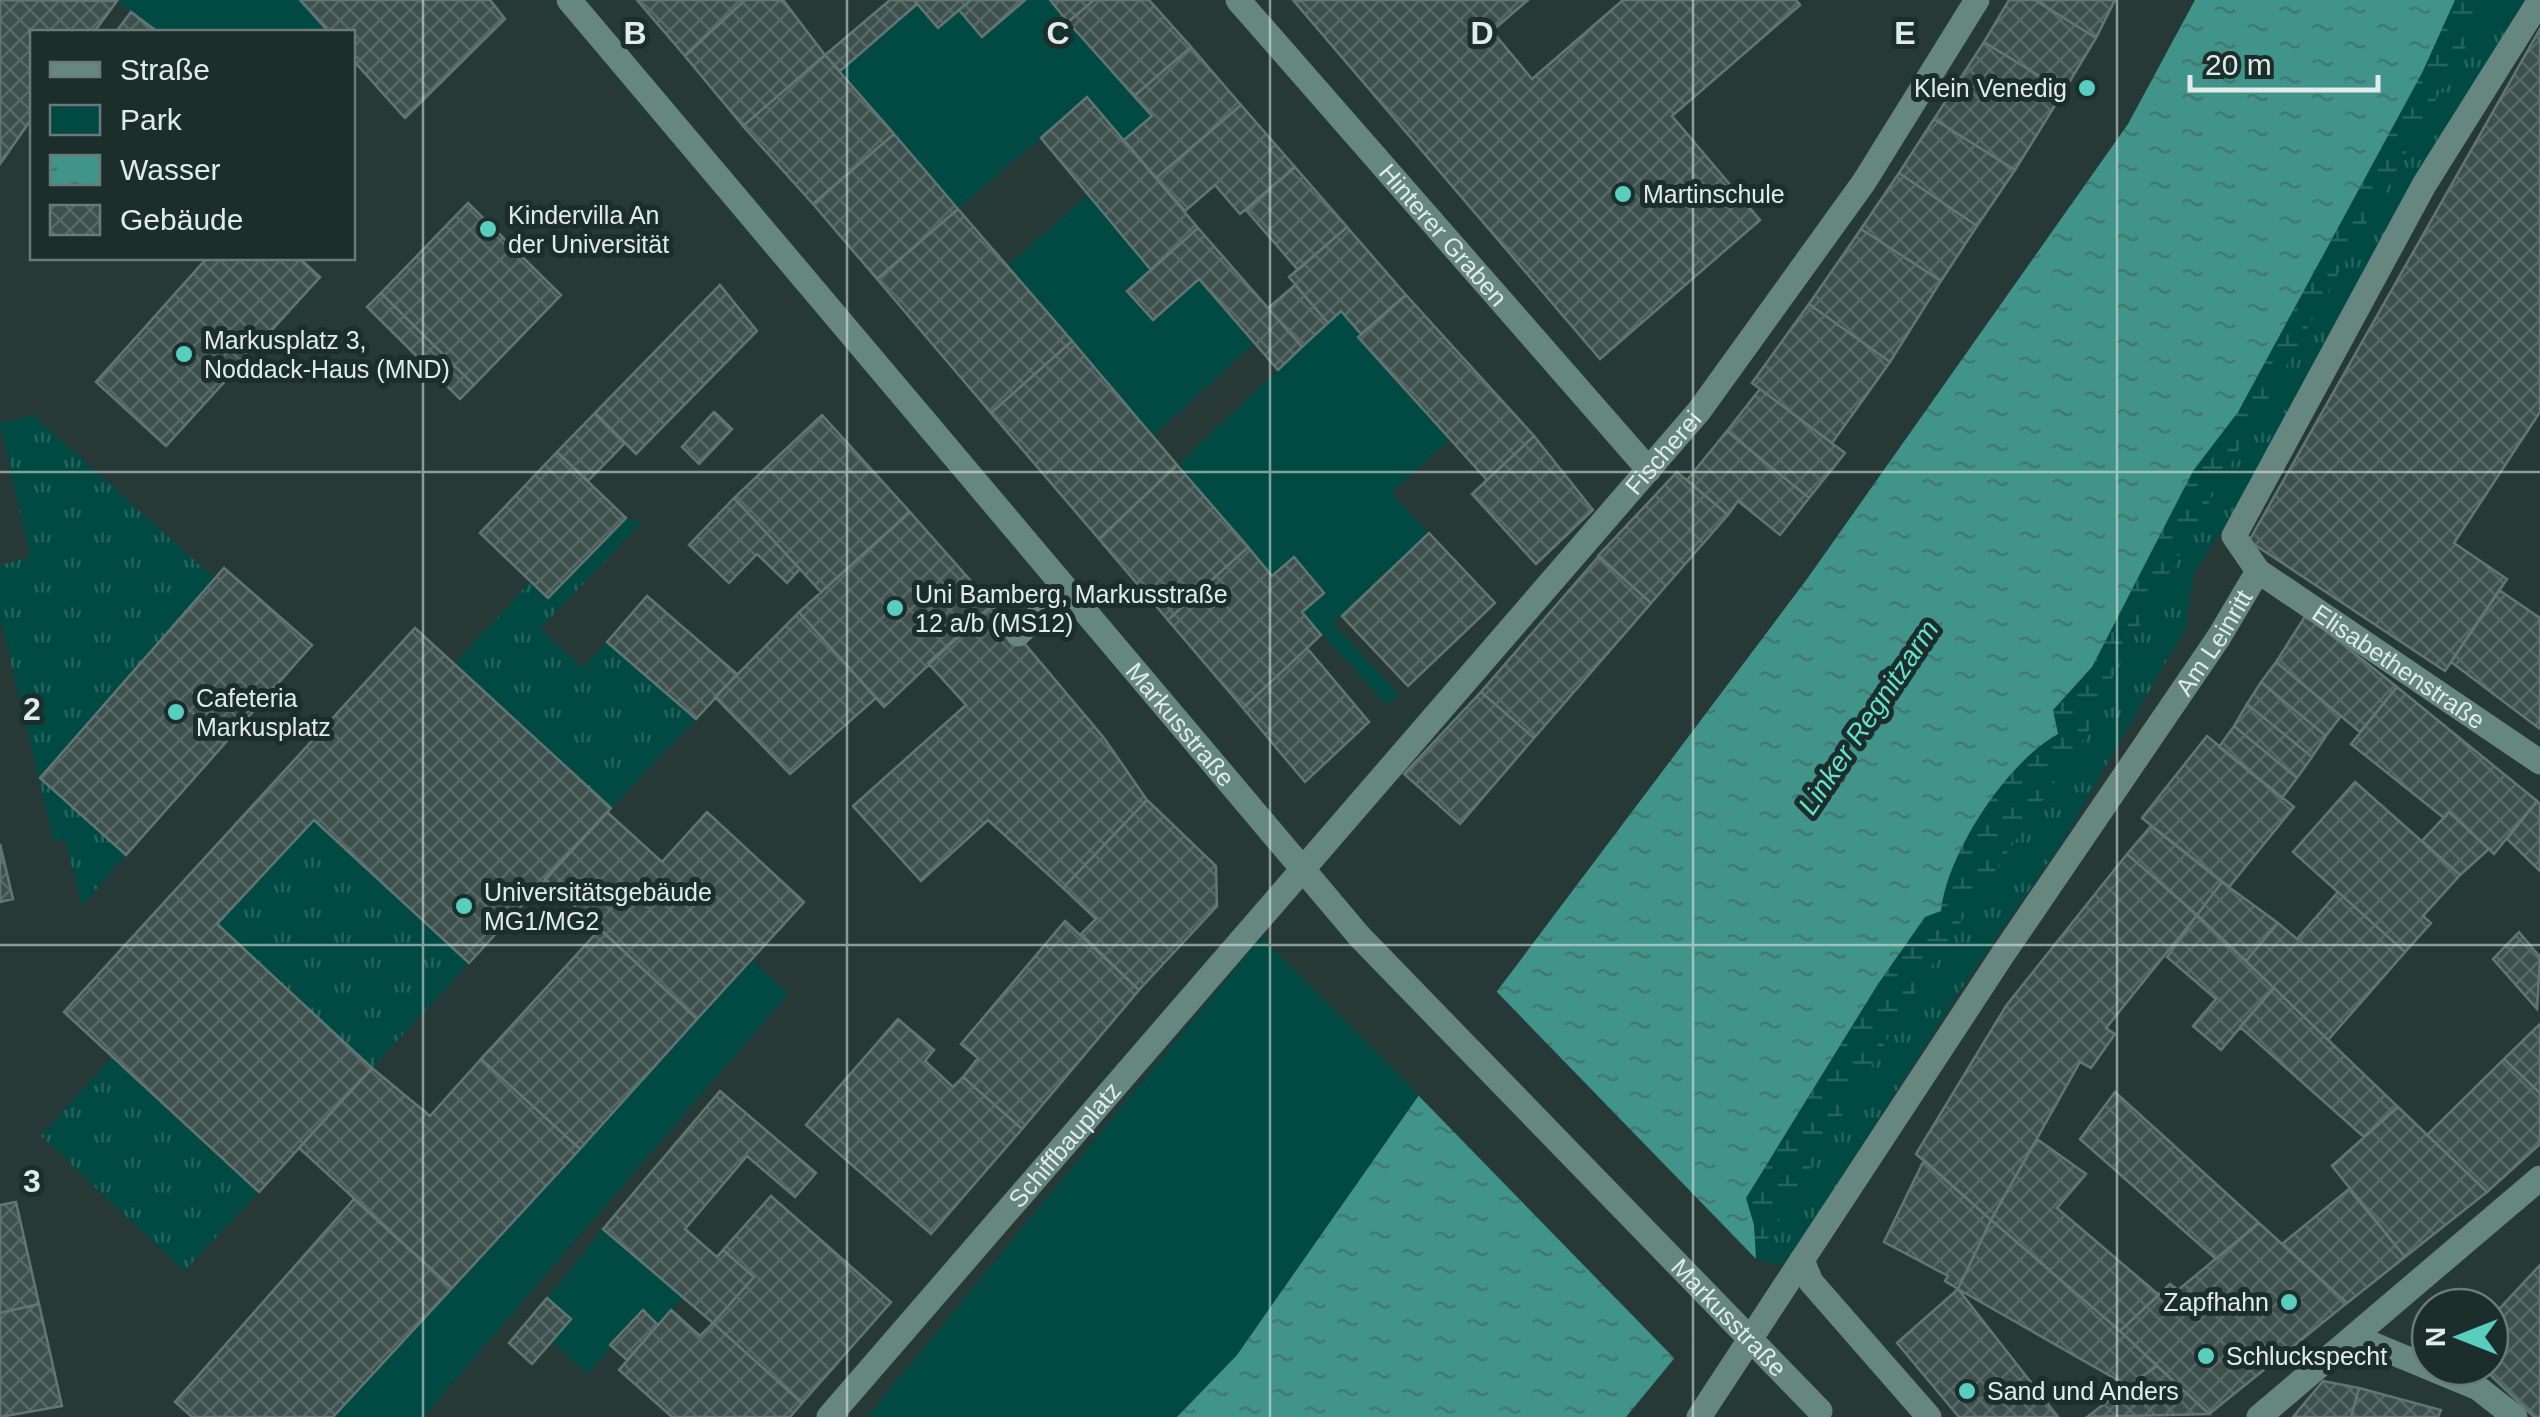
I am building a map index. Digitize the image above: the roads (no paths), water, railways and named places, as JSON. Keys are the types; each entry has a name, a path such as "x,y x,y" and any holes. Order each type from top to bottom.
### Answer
{"street":[{"name":"Markusstraße","path":"569,0 1301,871 1360,937 1823,1414"},
{"name":"Hinterer Graben","path":"1238,0 1649,470"},
{"name":"Fischerei","path":"1301,871 1649,470 1742,355 1864,182 1977,0"},
{"name":"Am Leinritt","path":"1699,1417 2220,637 2258,571 2234,536 2424,184 2540,0"},
{"name":"Elisabethenstraße","path":"2258,571 2540,762"},
{"path":"1018,634 1066,590"},
{"name":"Schiffbauplatz","path":"829,1417 1301,871"},
{"path":"2260,1417 2540,1178"},
{"path":"1802,1260 1810,1282 1929,1417"},
{"path":"2355,1337 2478,1388 2515,1417"}],"water":[{"name":"Linker Regnitzarm","path":"2195,0 2455,0 2422,73 2238,412 2193,471 2092,667 2053,710 2058,734 2019,765 1983,811 1955,863 1941,911 1925,917 1878,984 1746,1198 1754,1225 1756,1259 1626,1417 1177,1417 1237,1355 1419,1095 1807,579 2128,124"}],"place":[{"name":"Klein Venedig","path":"2087,88"},
{"name":"Martinschule","path":"1623,194"},
{"name":"Kindervilla An der Universität","path":"488,229"},
{"name":"Markusplatz 3, Noddack-Haus (MND)","path":"184,354"},
{"name":"Uni Bamberg, Markusstraße 12 a/b (MS12)","path":"895,608"},
{"name":"Cafeteria Markusplatz","path":"176,712"},
{"name":"Universitätsgebäude MG1/MG2","path":"464,906"},
{"name":"Zapfhahn","path":"2289,1302"},
{"name":"Schluckspecht","path":"2206,1356"},
{"name":"Sand und Anders","path":"1967,1391"}]}
